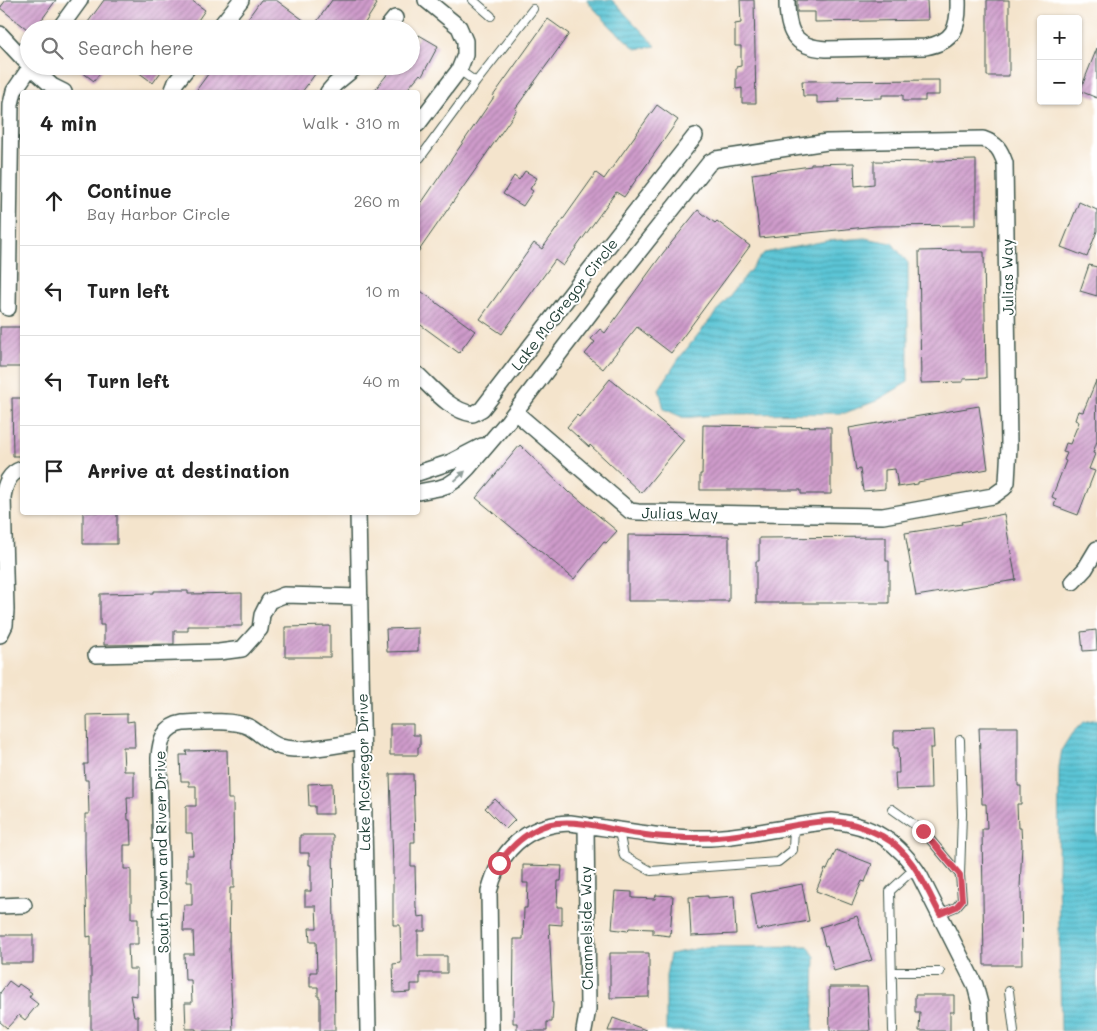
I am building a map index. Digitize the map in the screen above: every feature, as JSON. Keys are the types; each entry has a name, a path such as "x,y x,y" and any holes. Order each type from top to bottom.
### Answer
{"street":[{"path":"66,20 80,0"},
{"path":"225,20 240,0"},
{"path":"787,0 787,18 790,31 799,42 818,49 925,47 940,44 952,35 958,23 958,0"},
{"path":"420,121 459,70 466,56 465,40 459,28 432,2"},
{"path":"0,34 20,55"},
{"path":"10,308 12,104 14,91 24,75"},
{"path":"39,75 46,82 60,90"},
{"path":"173,90 181,75"},
{"path":"330,90 346,75"},
{"name":"Lake McGregor Circle","path":"420,377 453,407 463,413 473,414 482,409 695,136"},
{"name":"Julias Way","path":"420,492 439,488 458,479 515,412 598,303 710,162 716,159 827,142 983,139 994,143 1001,153 1005,163 1009,446 1007,482 1004,488 993,496 883,516 630,511 515,412"},
{"name":"Julias Way","path":"420,472 451,462 490,441"},
{"path":"0,635 4,625 6,610 5,485 9,477 20,470"},
{"name":"Lake McGregor Drive","path":"358,515 368,1031"},
{"path":"1073,582 1085,569 1097,549"},
{"path":"96,655 219,652 242,649 260,629 262,615 270,601 284,595 360,597"},
{"name":"South Town and River Drive","path":"164,1031 159,758 162,738 165,732 183,722 234,723 249,727 268,741 289,748 327,747 362,741"},
{"path":"491,1031 489,892 499,863 522,838 534,831 556,823 586,825 659,836 711,838 832,821 847,823 883,836 897,846 915,868 975,984 980,1004 981,1031"},
{"name":"Channelside Way","path":"584,1031 588,1010 586,825"},
{"path":"0,906 24,906"}],"lane":[{"path":"474,0 491,16"},
{"path":"420,156 533,9"},
{"path":"459,70 476,82"},
{"path":"940,914 956,907 962,900 960,875 962,814 960,740"},
{"path":"892,809 923,831 960,875"},
{"path":"619,830 624,856 650,871 778,862 793,850 794,826"},
{"path":"893,1031 890,891 915,868"},
{"path":"892,972 940,972"},
{"path":"1010,991 1014,1031"}],"water":[{"path":"586,0 612,0 656,46 636,49 612,28"},
{"path":"865,238 892,243 908,263 908,382 876,401 845,413 724,414 684,418 664,409 659,389 680,357 764,253 826,241"},
{"path":"1097,719 1097,1031 1061,1031 1058,871 1059,767 1062,749 1072,733 1083,722"},
{"path":"808,946 815,957 813,1031 666,1031 666,976 670,954 705,947"}],"building":[{"path":"6,0 56,0 42,20 20,20 20,24 0,8"},
{"path":"104,0 191,0 205,10 198,20 90,20"},
{"path":"261,0 276,0 303,20 247,20"},
{"path":"332,0 371,0 377,4 367,20 318,20"},
{"path":"740,0 754,0 756,103 742,103 742,88 736,89 736,67 741,66 741,46 735,46 735,24 741,23"},
{"path":"797,0 927,0 928,20 815,22 815,12 797,12"},
{"path":"987,0 1009,0 1009,76 987,76"},
{"path":"548,19 569,34 515,109 517,110 420,249 420,205 493,96"},
{"path":"420,36 438,46 422,76 420,74"},
{"path":"1097,48 1097,98 1082,92 1082,86"},
{"path":"86,75 98,75 94,81"},
{"path":"142,75 159,75 153,83"},
{"path":"207,75 314,75 303,90 196,90"},
{"path":"387,75 419,75 407,90 375,90"},
{"path":"939,80 939,95 925,95 925,101 903,101 903,95 882,95 882,98 839,99 839,102 817,103 817,96 803,96 802,81"},
{"path":"657,105 678,120 624,197 616,192 563,266 555,260 502,334 480,319 534,243 542,249 596,173 604,179"},
{"path":"976,160 976,225 876,226 760,238 752,174 811,166 811,164 854,163 855,186 874,184 874,161 933,162"},
{"path":"525,171 537,178 530,189 533,191 523,206 503,194 514,176 519,180"},
{"path":"1079,202 1097,210 1097,231 1087,257 1061,247"},
{"path":"698,210 715,223 717,221 750,246 671,353 637,327 603,369 585,354 595,342 591,339 600,329 605,333 663,253"},
{"path":"961,250 961,252 984,252 986,378 963,379 963,382 921,383 919,251"},
{"path":"1089,265 1097,267 1097,296 1080,291"},
{"path":"420,290 475,331 459,353 420,324"},
{"path":"0,327 20,327 20,367 0,367"},
{"path":"610,379 684,440 641,493 590,445 589,447 567,427 577,415 579,417"},
{"path":"1096,381 1097,441 1093,453 1095,454 1089,469 1095,471 1078,515 1054,506 1056,499 1052,497 1066,461 1064,460 1067,453 1063,452 1066,443 1070,444 1079,422 1075,420 1078,411 1083,412"},
{"path":"12,398 20,398 20,456 13,456"},
{"path":"979,406 988,469 898,487 895,469 885,470 885,489 863,491 860,469 856,470 849,428"},
{"path":"703,425 831,427 831,494 801,494 801,490 700,490"},
{"path":"520,445 569,493 617,531 606,543 604,542 574,579 476,498"},
{"path":"1004,514 1016,580 916,596 905,533 962,524 961,522"},
{"path":"83,515 117,515 117,544 83,544"},
{"path":"628,535 729,536 729,601 628,601"},
{"path":"886,537 886,561 889,561 889,603 756,603 756,561 759,561 759,538"},
{"path":"154,591 188,591 188,594 242,593 242,626 188,626 188,631 174,631 174,644 104,645 104,625 100,625 100,594 154,593"},
{"path":"330,626 330,657 285,657 285,627"},
{"path":"418,628 418,651 387,652 386,629"},
{"path":"1096,630 1097,650 1083,651 1081,632"},
{"path":"127,714 127,722 134,721 135,747 123,747 124,771 134,771 134,797 127,797 131,845 124,845 124,869 131,869 131,918 138,918 138,944 128,944 129,969 137,969 137,996 130,995 134,1016 138,1016 138,1031 91,1031 91,936 87,937 85,849 85,814 89,814 88,780 85,780 84,764 88,764 87,715"},
{"path":"390,724 413,724 413,735 420,735 418,755 390,755"},
{"path":"979,727 1018,727 1018,786 1021,786 1021,804 1017,804 1018,828 1021,828 1022,845 1020,888 1022,965 984,965 982,829 987,829 986,804 982,804"},
{"path":"933,730 934,748 930,748 931,789 896,790 895,773 899,773 898,748 894,748 894,731"},
{"path":"227,750 228,799 233,799 234,888 230,888 229,946 233,1031 196,1031 196,1029 186,1029 185,1003 192,1003 191,980 185,980 184,954 194,954 193,931 183,931 184,905 192,905 192,882 187,882 187,855 193,855 192,833 186,833 186,806 196,806 196,786 189,786 189,781 181,781 180,755 187,755 186,751"},
{"path":"390,774 413,774 415,842 411,842 411,866 415,866 416,909 418,917 425,916 425,931 418,931 418,956 447,956 447,973 420,973 420,984 411,984 411,992 394,993 393,964 401,963 400,925 393,925"},
{"path":"332,783 333,814 315,814 315,806 309,806 308,784"},
{"path":"495,799 515,820 506,829 485,808"},
{"path":"300,835 333,835 335,1031 320,1031 320,997 318,997 318,987 310,987 310,972 317,972 316,942 310,942 309,928 317,928 316,906 305,906 305,891 311,891 311,865 309,865 309,853 300,853"},
{"path":"836,850 872,864 865,882 862,881 852,905 816,891 825,869 827,870"},
{"path":"523,865 562,866 561,881 558,881 557,907 562,907 562,925 549,924 553,1005 552,1022 547,1022 547,1031 517,1031 517,1023 513,1023 514,939 523,939 524,908 527,908 528,883 523,883"},
{"path":"802,884 809,921 757,930 751,894"},
{"path":"615,891 632,892 632,898 655,899 656,895 673,896 670,936 653,934 653,929 629,928 628,931 612,929"},
{"path":"708,896 708,898 734,896 736,934 691,936 689,897"},
{"path":"857,916 872,960 834,971 820,927"},
{"path":"0,935 33,935 33,963 0,963"},
{"path":"610,953 649,953 649,997 610,998"},
{"path":"9,981 17,987 19,984 32,993 29,997 38,1004 25,1020 19,1015 7,1028 0,1022 0,993"},
{"path":"829,987 867,987 870,1031 830,1031"},
{"path":"915,995 954,995 954,1012 950,1012 950,1031 919,1031 920,1012 915,1012"},
{"path":"613,1018 646,1030 608,1031"}],"route":[{"path":"499,863 522,838 534,831 556,823 570,823 659,836 711,838 832,821 847,823 883,836 897,846 910,860 940,914 956,907 962,900 960,875 923,831"}]}
